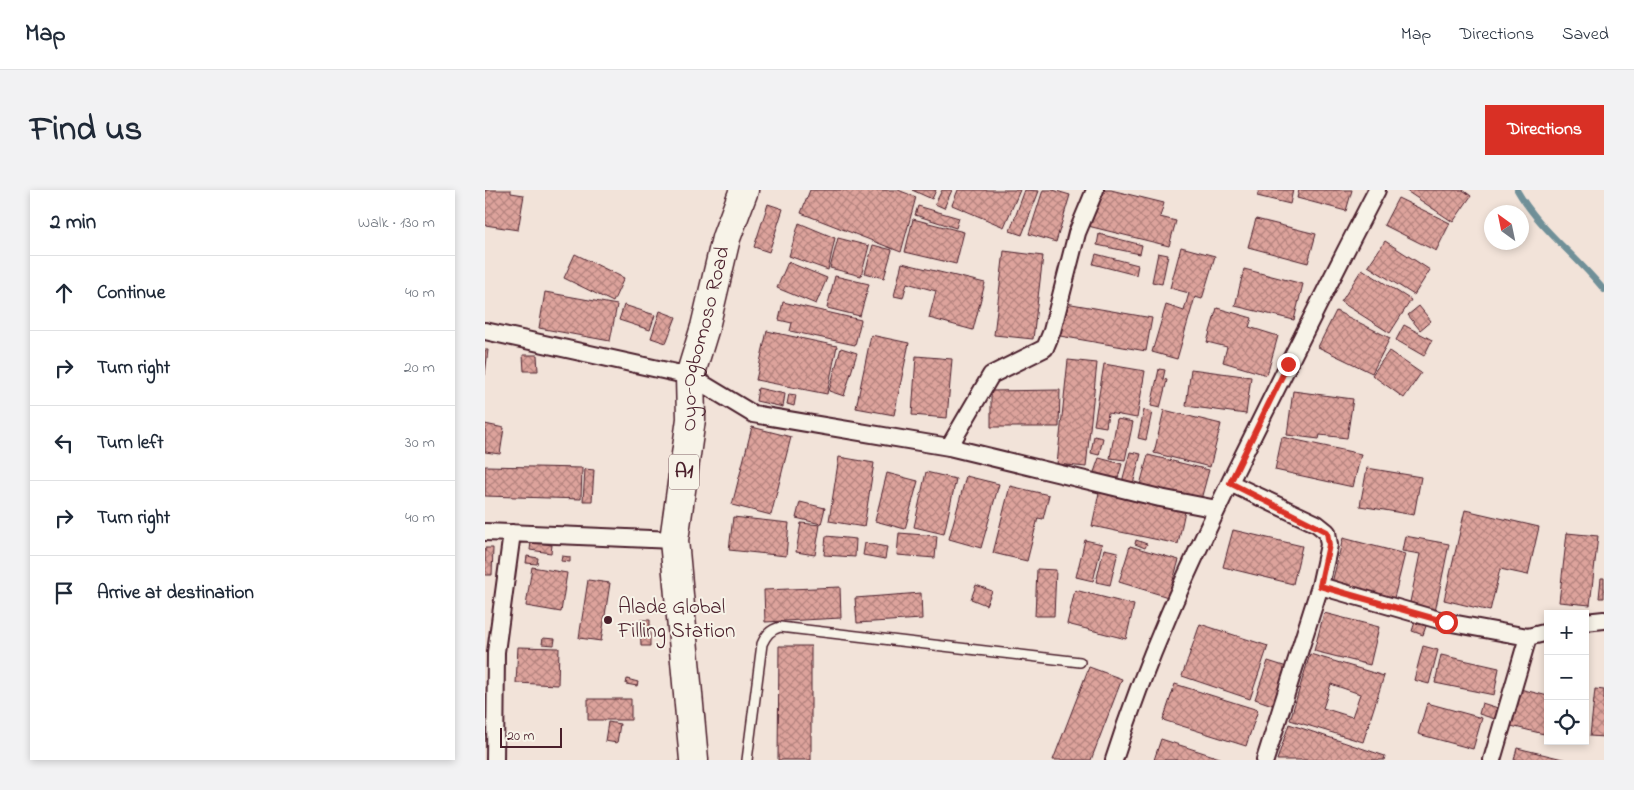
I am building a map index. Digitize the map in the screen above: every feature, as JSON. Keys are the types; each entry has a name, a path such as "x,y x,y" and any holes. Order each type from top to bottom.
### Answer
{"highway":[{"name":"Oyo-Ogbomoso Road","path":"694,760 674,540 691,419 690,376 705,326 726,238 744,190"}],"street":[{"path":"949,447 991,375 1045,348 1052,332 1077,233 1095,190"},
{"path":"1114,760 1130,710 1170,608 1217,509 1377,190"},
{"path":"485,331 690,376 753,414 949,447 1150,496 1217,509"},
{"path":"1230,483 1327,532 1329,545 1320,586 1265,760"},
{"path":"485,532 674,540"},
{"path":"495,760 496,652 512,533"},
{"path":"1320,586 1446,622 1528,637 1544,633"},
{"path":"1589,622 1604,620"},
{"path":"1493,760 1528,637"}],"lane":[{"path":"747,760 762,644 773,629 780,628 1080,662"}],"building":[{"path":"485,190 511,190 511,193 524,195 518,230 485,225"},
{"path":"810,190 898,190 916,197 901,252 801,213"},
{"path":"912,190 936,190 932,199"},
{"path":"942,190 952,190 944,208 935,204"},
{"path":"958,190 1020,190 1004,227 952,205"},
{"path":"1025,190 1039,191 1022,235 1010,231"},
{"path":"1043,190 1053,190 1070,195 1056,242 1029,234"},
{"path":"1097,190 1111,190 1164,203 1160,217 1176,221 1169,246 1088,226"},
{"path":"1259,190 1293,190 1290,204 1257,196"},
{"path":"1299,190 1352,190 1346,211 1297,198"},
{"path":"1405,190 1463,190 1471,196 1453,222"},
{"path":"1398,198 1450,223 1436,251 1384,225"},
{"path":"768,204 783,209 769,252 754,247"},
{"path":"918,206 959,218 956,228 915,215"},
{"path":"913,219 964,232 956,264 905,252"},
{"path":"1256,219 1316,234 1308,263 1248,247"},
{"path":"799,223 835,238 828,270 789,256"},
{"path":"1099,234 1142,245 1140,254 1097,245"},
{"path":"838,238 869,246 861,276 830,268"},
{"path":"1385,241 1430,270 1414,295 1368,266"},
{"path":"873,245 892,250 884,278 865,273"},
{"path":"1181,247 1215,256 1202,299 1195,297 1177,359 1152,352 1166,305 1184,311 1189,293 1170,288"},
{"path":"1004,251 1043,256 1033,339 994,335"},
{"path":"1158,253 1168,255 1162,284 1152,282"},
{"path":"575,254 624,278 613,302 564,278"},
{"path":"1096,254 1138,265 1136,275 1093,264"},
{"path":"788,262 827,278 816,304 777,288"},
{"path":"902,263 985,283 973,330 929,318 936,291 907,283 903,298 894,296"},
{"path":"1244,269 1303,284 1294,320 1235,306"},
{"path":"1362,269 1411,300 1390,333 1341,302"},
{"path":"835,276 869,284 860,316 827,308"},
{"path":"545,292 617,305 610,341 539,328"},
{"path":"783,302 861,320 855,345 790,331 792,323 779,320"},
{"path":"1066,303 1152,318 1146,351 1060,336"},
{"path":"624,305 655,315 650,330 619,320"},
{"path":"1419,306 1431,321 1420,330 1408,315"},
{"path":"1217,308 1252,318 1249,327 1278,336 1267,375 1223,362 1227,347 1207,342"},
{"path":"660,311 676,317 666,343 651,338"},
{"path":"1336,311 1390,338 1372,373 1318,347"},
{"path":"1404,325 1432,340 1424,356 1396,340"},
{"path":"767,331 837,346 827,394 756,380"},
{"path":"871,335 909,343 894,415 856,408"},
{"path":"841,348 857,353 844,396 829,391"},
{"path":"485,350 488,350 485,375"},
{"path":"1389,351 1421,373 1404,398 1372,375"},
{"path":"523,355 537,355 538,371 524,371"},
{"path":"916,356 952,359 947,418 912,415"},
{"path":"1068,360 1097,363 1086,467 1057,464"},
{"path":"1104,364 1145,371 1137,418 1108,413 1106,427 1094,425"},
{"path":"1159,369 1165,370 1163,379 1167,380 1160,408 1151,406"},
{"path":"1191,369 1251,377 1246,414 1186,406"},
{"path":"758,388 785,394 783,407 756,401"},
{"path":"1060,390 1059,427 991,427 991,391"},
{"path":"1293,391 1353,399 1347,438 1320,435 1319,439 1287,435"},
{"path":"789,394 796,395 794,406 787,404"},
{"path":"1144,410 1152,412 1146,440 1138,438"},
{"path":"1164,410 1221,424 1210,467 1154,453"},
{"path":"1117,419 1133,422 1125,460 1110,458"},
{"path":"485,424 504,428 500,454 485,452"},
{"path":"752,427 791,437 771,515 732,505"},
{"path":"1094,436 1103,438 1099,455 1091,453"},
{"path":"1282,437 1361,454 1353,487 1275,470"},
{"path":"1130,452 1141,454 1133,484 1122,482"},
{"path":"1148,455 1209,470 1200,503 1139,489"},
{"path":"839,457 874,463 864,527 829,521"},
{"path":"1099,458 1122,464 1117,481 1093,475"},
{"path":"485,466 582,468 581,499 485,496"},
{"path":"1367,468 1421,477 1414,515 1360,506"},
{"path":"585,469 594,470 592,501 583,501"},
{"path":"926,472 956,479 944,534 914,527"},
{"path":"887,473 918,481 905,529 875,521"},
{"path":"966,476 999,484 981,548 949,539"},
{"path":"1010,486 1049,495 1043,519 1038,518 1027,561 993,553"},
{"path":"1100,488 1186,506 1178,544 1092,526"},
{"path":"800,502 825,508 821,524 796,518"},
{"path":"1465,510 1539,527 1528,575 1500,569 1490,611 1444,600"},
{"path":"733,517 789,523 786,556 729,550"},
{"path":"801,523 820,525 815,555 796,552"},
{"path":"1233,530 1302,546 1293,584 1223,567"},
{"path":"899,533 937,536 935,558 897,555"},
{"path":"1567,533 1598,536 1590,605 1559,602"},
{"path":"826,536 856,539 855,557 824,555"},
{"path":"1405,536 1449,544 1435,612 1409,607 1420,554 1402,551"},
{"path":"1343,538 1405,554 1394,598 1332,583"},
{"path":"1085,540 1102,544 1093,581 1076,577"},
{"path":"1136,540 1147,544 1145,548 1135,544"},
{"path":"531,542 552,545 551,553 530,550"},
{"path":"865,543 887,547 885,559 863,555"},
{"path":"1130,546 1179,560 1168,597 1119,582"},
{"path":"485,548 493,548 492,575 485,575"},
{"path":"1104,549 1118,552 1110,585 1096,582"},
{"path":"527,556 538,558 537,564 526,563"},
{"path":"562,556 570,557 570,562 561,561"},
{"path":"532,567 567,573 561,612 526,606"},
{"path":"1037,569 1056,570 1054,616 1035,616"},
{"path":"1601,578 1604,578 1604,598 1599,598"},
{"path":"588,580 610,583 601,641 579,638"},
{"path":"976,585 992,591 986,605 971,599"},
{"path":"840,587 841,618 765,622 764,590"},
{"path":"1075,590 1134,605 1126,639 1067,624"},
{"path":"921,593 922,619 857,623 855,598"},
{"path":"1324,613 1379,627 1370,665 1314,651"},
{"path":"640,620 650,620 650,646 641,646"},
{"path":"1415,622 1426,626 1423,635 1412,631"},
{"path":"1200,624 1268,646 1250,699 1182,676"},
{"path":"543,638 555,639 554,645 542,644"},
{"path":"779,646 811,646 811,760 778,760"},
{"path":"1423,646 1438,650 1429,684 1414,680"},
{"path":"518,647 559,648 558,685 516,683"},
{"path":"1310,654 1384,676 1363,742 1290,720","holes":["1331,684 1360,694 1352,717 1323,708"]},
{"path":"1441,655 1499,668 1494,695 1435,683"},
{"path":"1268,661 1290,668 1278,707 1255,699"},
{"path":"1089,667 1122,679 1091,760 1053,760"},
{"path":"627,679 638,682 637,686 626,684"},
{"path":"1175,684 1258,710 1246,746 1163,720"},
{"path":"1520,689 1544,695 1544,734 1511,726"},
{"path":"1595,689 1604,690 1604,737 1590,736"},
{"path":"588,699 631,699 631,720 588,720"},
{"path":"1427,703 1482,718 1473,749 1418,734"},
{"path":"1482,703 1498,708 1495,719 1479,714"},
{"path":"608,722 620,724 617,743 605,741"},
{"path":"1289,724 1385,756 1384,760 1277,760"},
{"path":"1161,739 1226,760 1154,760"},
{"path":"1517,748 1567,760 1514,760"}],"waterway":[{"path":"1517,190 1547,230 1604,290"}],"place":[{"name":"Alade Global Filling Station","path":"608,620"}],"route":[{"path":"1288,364 1230,483 1317,524 1327,532 1329,545 1320,586 1446,622"}]}
